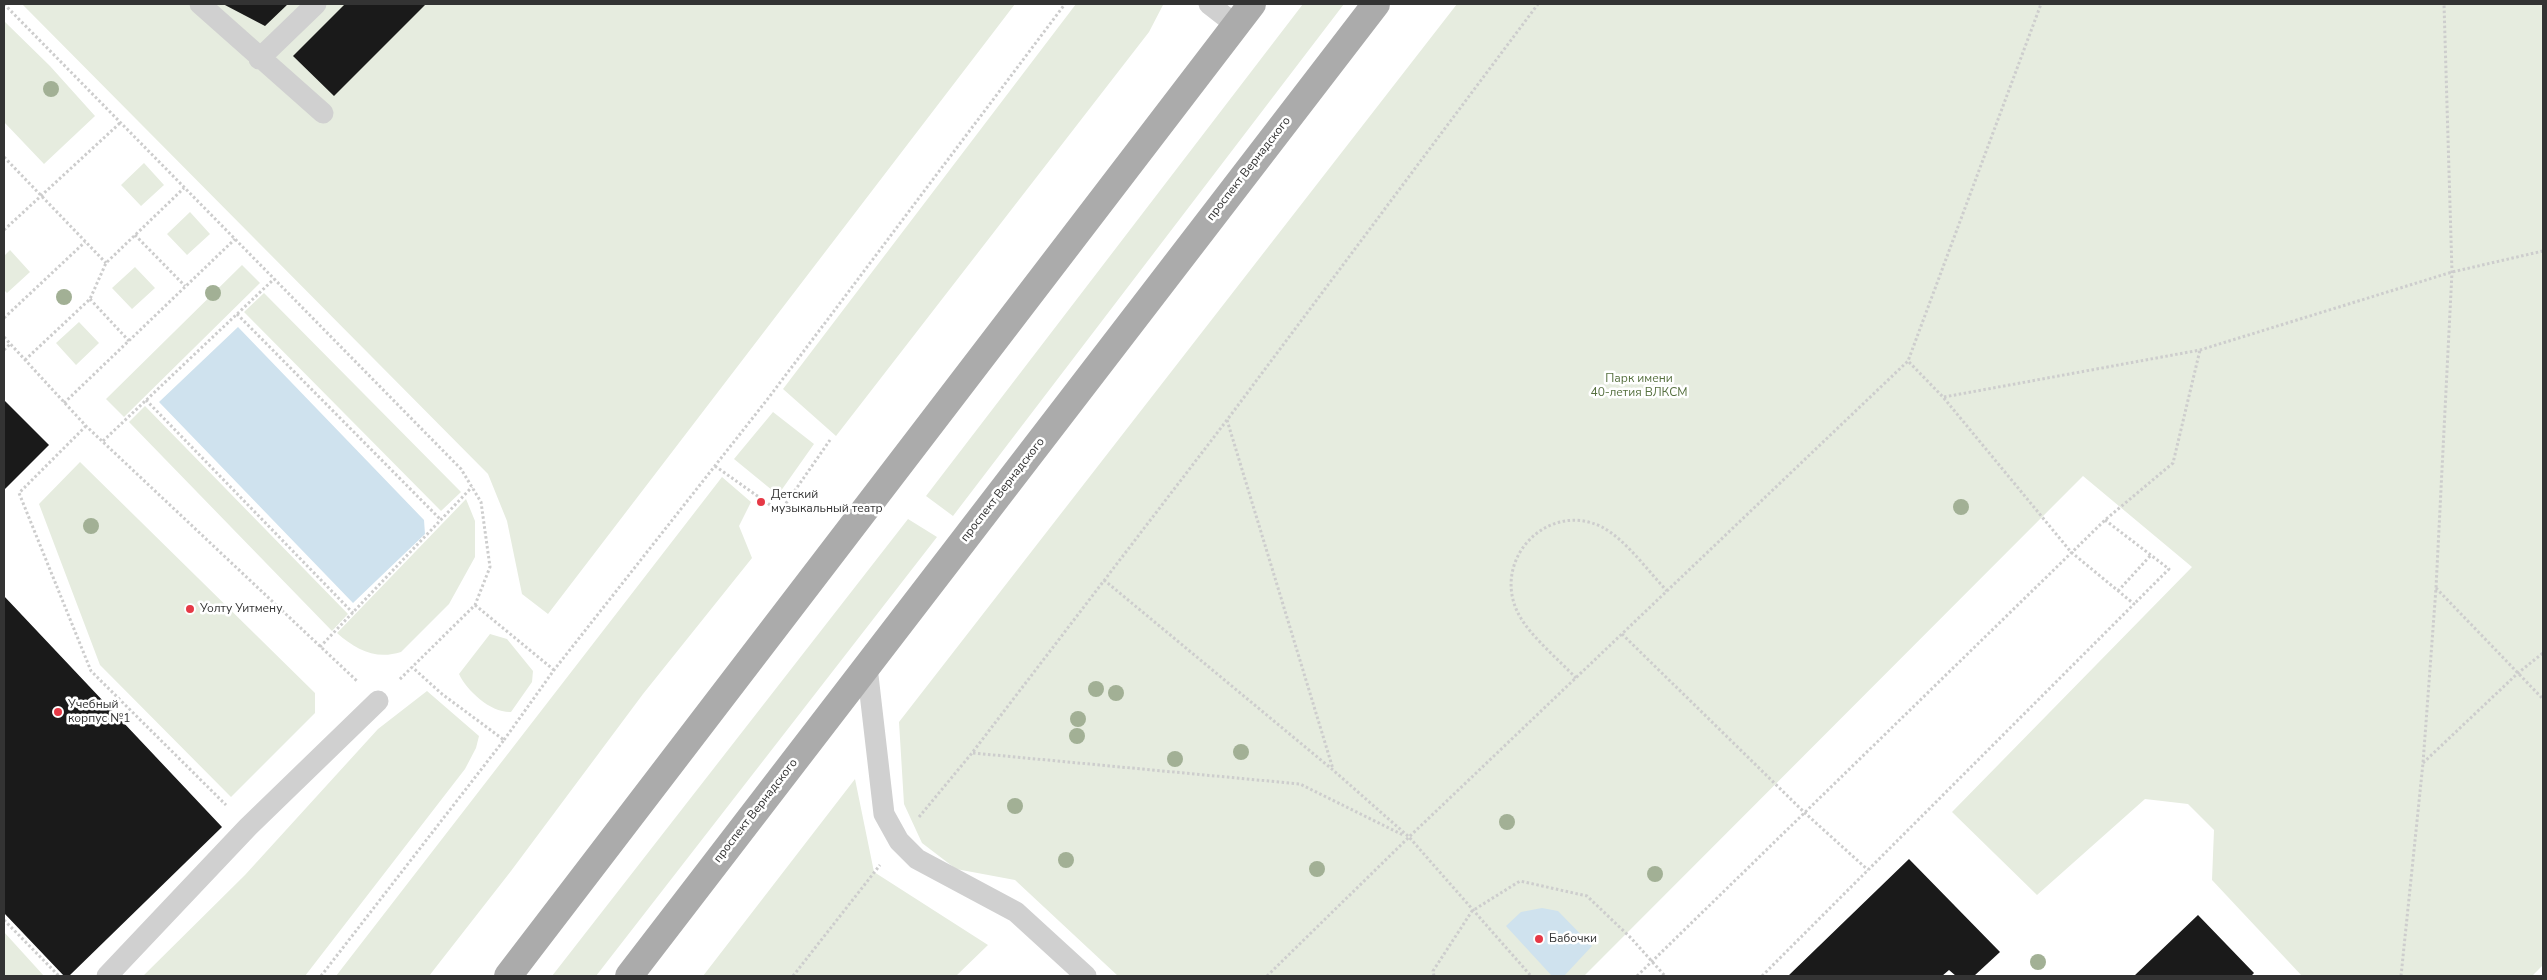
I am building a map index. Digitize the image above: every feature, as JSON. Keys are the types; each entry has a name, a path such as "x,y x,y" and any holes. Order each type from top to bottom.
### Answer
{"main road":[{"path":"508,976 1252,4"},
{"name":"проспект Вернадского","path":"629,976 1376,4"}],"lane":[{"path":"200,4 322,113"},
{"path":"260,59 316,4"},
{"path":"1208,4 1236,25"},
{"path":"867,667 884,814 899,841 917,859 1016,912 1086,976"},
{"path":"107,976 248,827 378,701"}],"path":[{"path":"4,4 461,469 481,502 490,567 475,605 378,701 86,426 4,337"},
{"path":"321,976 504,740 554,670 716,466 1064,4"},
{"path":"793,976 899,841 972,753 1228,420 1538,4"},
{"path":"1268,976 1408,837 1908,361 2041,4"},
{"path":"2401,976 2423,763 2436,588 2452,272 2444,4"},
{"path":"4,230 120,123"},
{"path":"4,157 106,264"},
{"path":"25,360 90,299 106,264 184,188"},
{"path":"135,235 185,286"},
{"path":"64,403 235,239"},
{"path":"4,318 86,242"},
{"path":"1943,397 2200,350 2452,272 2543,251"},
{"path":"103,441 274,279"},
{"path":"90,299 128,341"},
{"path":"237,314 441,520"},
{"path":"4,350 10,344"},
{"path":"1638,976 2105,520 2173,463 2200,350"},
{"path":"1908,361 1943,397 2072,552 2134,604"},
{"path":"146,400 353,612"},
{"path":"1228,420 1333,770"},
{"path":"86,426 19,493 91,671 248,827"},
{"path":"716,466 780,512 830,440"},
{"path":"320,647 472,487"},
{"path":"1576,678 1529,628 1518,614 1512,597 1510,580 1514,562 1522,546 1535,533 1551,524 1568,520 1586,521 1603,528 1618,538 1667,591"},
{"path":"1762,976 2169,569 2105,520"},
{"path":"2118,592 2151,555"},
{"path":"1104,580 1333,770 1408,837 1531,976"},
{"path":"2436,588 2543,699"},
{"path":"475,605 554,670"},
{"path":"1622,634 1805,813 1868,870"},
{"path":"2423,763 2518,673 2543,653"},
{"path":"412,667 442,694 504,740"},
{"path":"972,753 1300,784 1408,837"},
{"path":"1434,976 1433,971 1472,911 1520,881 1587,896 1631,938 1665,976"},
{"path":"4,920 59,976"}],"green space":[{"path":"22,4 1015,4 548,614 522,594 507,521 488,474"},
{"path":"1076,4 1163,5 1149,32 836,436 783,389"},
{"path":"1303,4 1344,4 953,516 926,496"},
{"name":"Парк имени 40-летия ВЛКСМ","path":"1457,4 2543,4 2543,965 2532,976 2302,976 2212,880 2214,830 2188,804 2145,799 2037,895 1952,812 2192,567 2083,476 1584,976 1118,976 1015,880 956,869 922,843 904,804 899,722"},
{"path":"4,21 50,66 95,116 44,164 4,122"},
{"path":"144,163 164,185 141,206 121,185"},
{"path":"190,212 210,234 187,255 167,234"},
{"path":"10,250 30,272 7,293 4,290 4,256"},
{"path":"242,265 260,283 124,417 106,399"},
{"path":"135,267 155,288 132,309 112,288"},
{"path":"264,293 461,492 441,511 244,312"},
{"path":"79,322 99,343 76,365 56,343"},
{"path":"145,406 348,614 332,631 129,422"},
{"path":"773,412 814,444 778,495 734,459"},
{"path":"80,462 315,693 315,713 231,797 100,665 39,504"},
{"path":"722,477 751,502 739,526 752,558 643,694 511,871 429,976 336,976"},
{"path":"466,499 475,521 475,557 449,604 401,652 383,655 367,652 359,649 337,633"},
{"path":"908,519 937,537 596,976 552,976"},
{"path":"490,634 507,639 533,671 532,682 511,712 496,709 480,700 459,674"},
{"path":"427,691 479,736 476,748 465,769 305,976 143,976 245,875 378,729"},
{"path":"855,779 874,872 988,945 956,976 703,976"},
{"path":"4,932 44,976 4,976"}],"water":[{"path":"238,327 424,520 425,534 353,603 159,402"},
{"path":"1542,908 1558,911 1592,946 1564,976 1552,976 1506,926 1521,912"}],"building":[{"path":"223,4 288,4 265,26"},
{"path":"345,4 426,4 334,96 293,56"},
{"path":"4,400 49,445 4,490"},
{"name":"Учебный корпус №1","path":"4,596 222,827 69,976 64,976 4,913"},
{"path":"1909,859 2000,952 1974,976 1956,976 1949,970 1942,976 1788,976"},
{"path":"2198,915 2254,973 2251,976 2134,976"}],"place":[{"name":"Детский музыкальный театр","path":"761,502"},
{"name":"Уолту Уитмену","path":"190,609"},
{"name":"Учебный корпус №1","path":"58,712"},
{"name":"Бабочки","path":"1539,939"}]}
